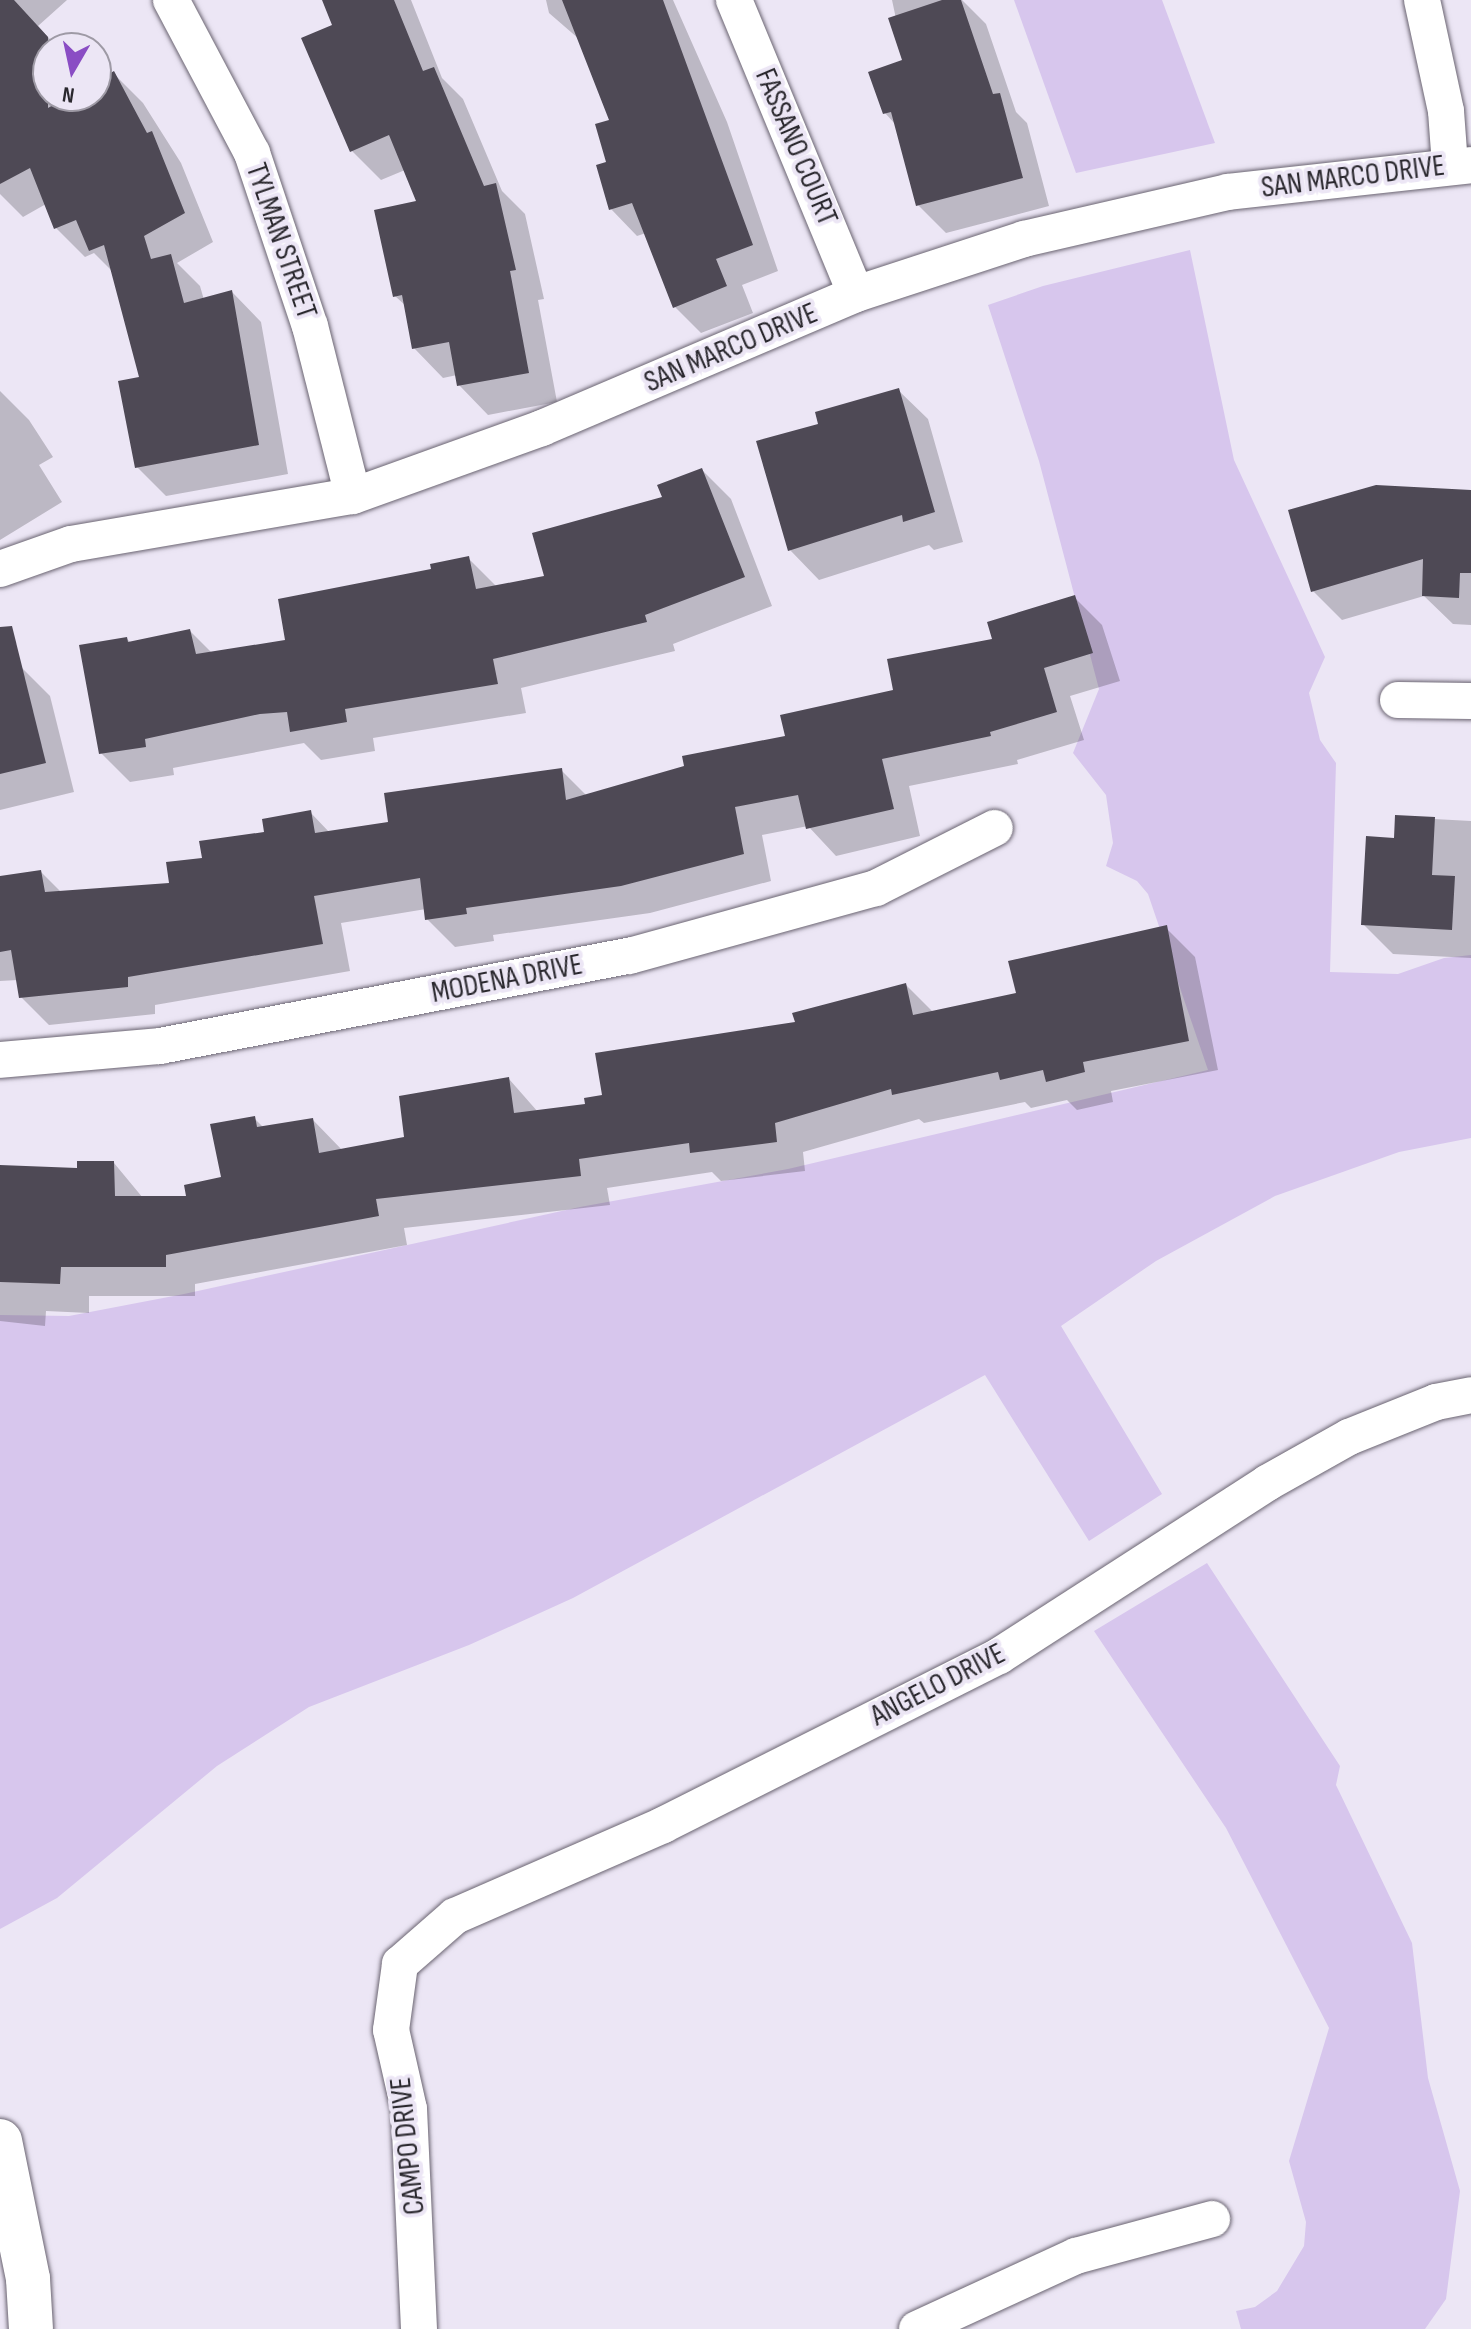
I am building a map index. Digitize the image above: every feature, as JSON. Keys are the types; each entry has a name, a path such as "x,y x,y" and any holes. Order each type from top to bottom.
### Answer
{"street":[{"name":"TYLMAN STREET","path":"171,0 252,153 310,326 353,496"},
{"name":"FASSANO COURT","path":"734,0 856,294"},
{"path":"1422,0 1461,165"},
{"name":"SAN MARCO DRIVE","path":"0,569 71,544 353,496 542,428 856,294 1024,239 1213,195 1461,165"},
{"path":"1398,700 1471,701"},
{"name":"MODENA DRIVE","path":"0,1060 160,1046 629,956 876,888 995,828"},
{"name":"ANGELO DRIVE","path":"400,1964 455,1916 663,1825 999,1656 1267,1483 1349,1437 1436,1402 1471,1395"},
{"name":"CAMPO DRIVE","path":"400,1964 391,2030 409,2109 419,2329"},
{"path":"0,2141 28,2279 31,2329"},
{"path":"917,2329 1076,2256 1212,2219"}],"shaded area":[{"path":"1014,0 1162,0 1215,143 1076,173"},
{"path":"1190,250 1234,460 1325,657 1309,693 1320,740 1336,763 1330,972 1398,974 1444,958 1471,955 1471,1138 1399,1152 1275,1196 1156,1261 1061,1326 1162,1494 1089,1541 985,1375 573,1598 469,1645 309,1707 217,1766 57,1898 0,1929 0,1315 69,1316 184,1294 580,1207 788,1169 1208,1070 1148,894 1137,881 1106,866 1113,843 1106,795 1073,753 1099,689 1039,461 988,305 1043,286"},
{"path":"1207,1563 1340,1766 1336,1785 1412,1943 1428,2078 1460,2191 1446,2299 1425,2329 1241,2329 1236,2311 1255,2307 1277,2291 1304,2246 1306,2222 1289,2161 1329,2028 1226,1828 1094,1631"}],"building":[{"path":"0,0 14,0 43,32 32,32 32,112 112,112 114,71 147,133 152,131 185,213 144,236 151,259 171,254 184,303 232,290 259,445 135,468 118,381 139,377 104,245 89,251 76,220 54,229 30,168 0,184"},
{"path":"322,0 394,0 423,71 434,67 484,186 496,183 516,270 510,271 529,373 457,386 449,342 412,349 402,295 393,297 374,210 416,201 389,135 350,152 301,38 332,25"},
{"path":"562,0 663,0 753,245 716,259 727,286 673,308 632,203 609,210 596,165 606,162 595,124 609,120"},
{"path":"942,0 961,0 993,94 1000,93 1023,178 916,206 891,112 883,114 868,72 902,60 888,18"},
{"path":"899,388 935,512 903,522 902,515 788,551 756,441 818,424 815,412"},
{"path":"702,468 745,577 645,615 647,622 493,659 498,684 345,709 347,722 290,732 287,712 260,714 145,739 146,747 99,754 79,645 127,637 128,642 190,629 196,654 285,640 278,599 431,569 430,564 469,556 476,589 544,576 532,533 662,497 657,485"},
{"path":"1376,485 1471,490 1471,573 1460,573 1459,598 1422,596 1423,559 1311,592 1288,510"},
{"path":"1075,595 1093,653 1044,668 1057,712 990,732 991,736 882,759 894,809 806,829 798,795 735,807 744,854 621,886 466,908 467,914 425,920 420,878 314,896 323,944 128,977 128,987 19,998 11,950 0,952 0,876 41,870 45,892 169,883 166,862 202,858 199,841 264,832 262,819 311,810 315,833 388,822 384,793 562,768 566,800 684,766 682,756 785,736 780,715 893,690 887,659 992,639 987,622"},
{"path":"12,626 46,763 0,774 0,627"},
{"path":"1395,815 1435,817 1432,875 1455,876 1452,930 1361,925 1366,836 1394,838"},
{"path":"1167,925 1189,1041 1083,1062 1085,1072 1046,1082 1043,1070 1000,1080 998,1072 892,1095 891,1089 775,1123 777,1142 690,1153 689,1143 579,1159 581,1176 376,1199 379,1216 166,1255 166,1267 61,1267 60,1284 0,1282 0,1165 77,1168 77,1161 114,1161 115,1196 186,1196 184,1185 221,1177 210,1124 255,1116 257,1127 313,1118 319,1153 404,1137 399,1096 509,1077 514,1113 585,1104 584,1098 602,1095 595,1053 795,1022 792,1013 906,983 913,1015 1016,993 1008,961"}]}
